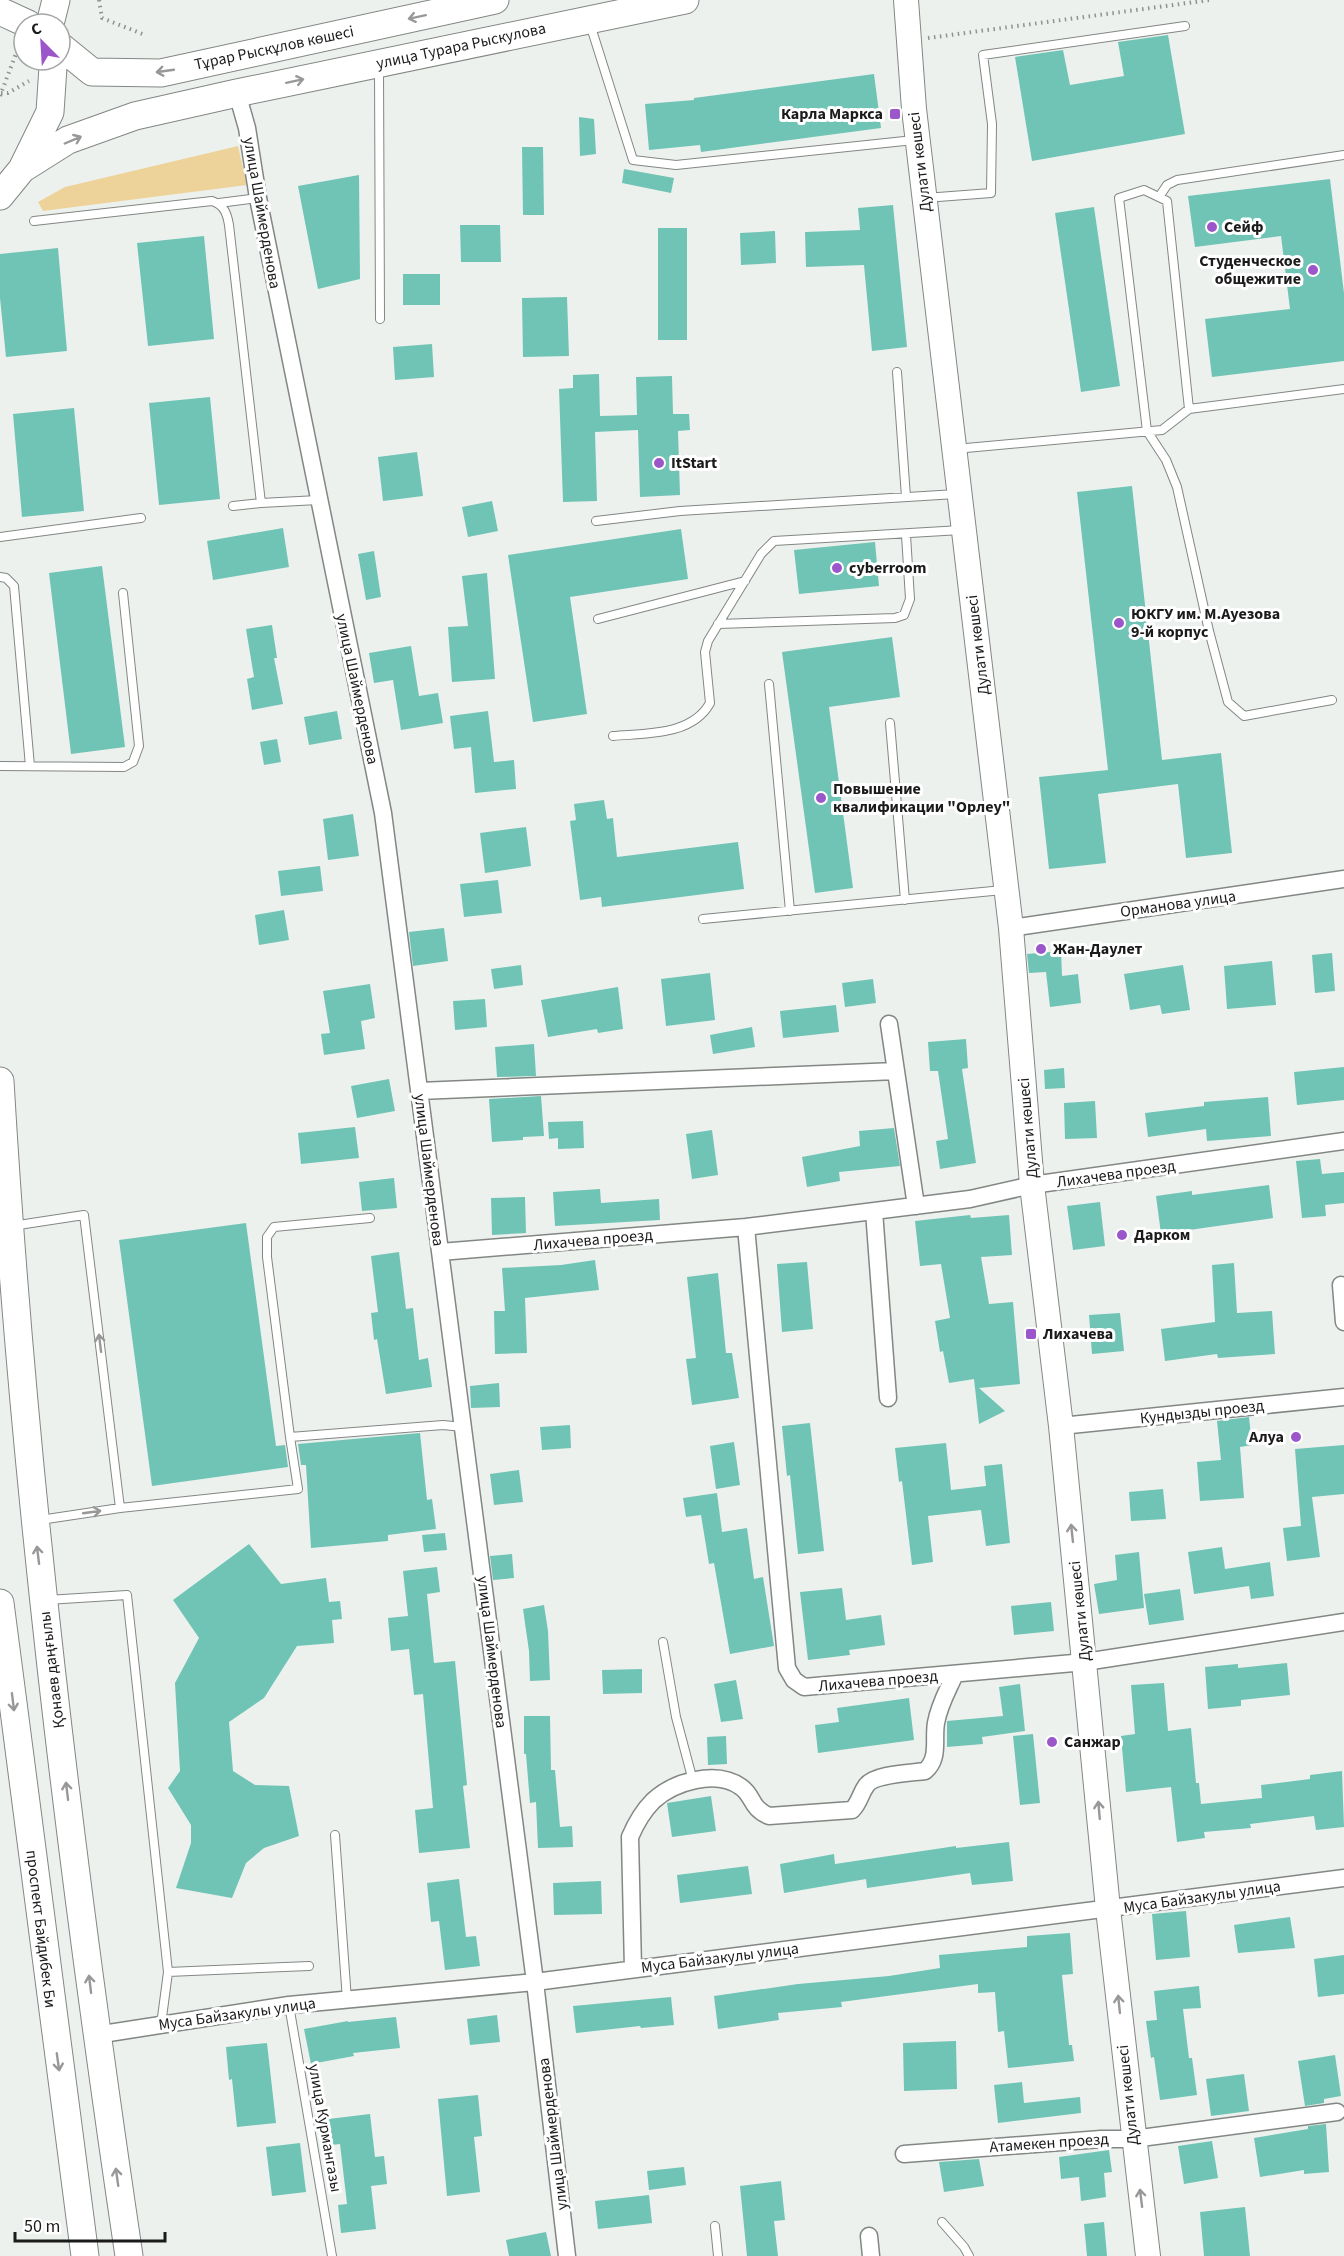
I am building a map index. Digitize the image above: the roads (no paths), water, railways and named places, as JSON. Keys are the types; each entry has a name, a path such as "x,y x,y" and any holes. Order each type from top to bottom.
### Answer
{"main road":[{"name":"улица Турара Рыскулова","path":"237,93 685,0"},
{"name":"Дулати көшесі","path":"906,0 918,140 1007,890 1032,1185 1061,1426 1108,1909 1148,2256"},
{"name":"Тұрар Рыскұлов көшесі","path":"72,56 92,72 161,73 480,2"},
{"path":"0,196 22,169 50,112 54,72"},
{"path":"22,169 68,140 124,120 237,93"},
{"name":"Қонаев даңғылы","path":"0,1081 9,1227 34,1521 96,2035 129,2256"},
{"name":"проспект Байдибек Би","path":"0,1603 85,2256"}],"street":[{"name":"улица Шаймерденова","path":"237,93 247,128 258,198 382,813 535,1982 567,2256"},
{"name":"Орманова улица","path":"1011,928 1344,879"},
{"path":"889,1024 916,1206"},
{"path":"419,1091 896,1071"},
{"name":"Лихачева проезд","path":"440,1252 746,1227 970,1199 1032,1185 1344,1141"},
{"path":"874,1211 888,1398"},
{"name":"Лихачева проезд","path":"746,1227 787,1668 794,1680 804,1687 1085,1662 1344,1622"},
{"path":"1341,1285 1344,1322"},
{"name":"Кундызды проезд","path":"1061,1426 1344,1397"},
{"path":"633,1969 630,1837 638,1818 654,1800 672,1789 693,1781 713,1779 730,1781 743,1788 758,1811 769,1816 852,1810 859,1803 867,1784 874,1779 925,1772 931,1766 934,1759 936,1723 942,1701 955,1674"},
{"name":"Муса Байзакулы улица","path":"96,2035 289,2005 535,1982 1344,1878"},
{"name":"Атамекен проезд","path":"904,2154 1101,2139 1133,2139 1337,2112"},
{"path":"869,2236 871,2256"}],"lane":[{"path":"588,19 633,160 676,165 918,140"},
{"path":"925,198 991,193 992,124 983,55 1185,26"},
{"path":"379,63 380,320"},
{"path":"1159,197 1167,185 1177,180 1344,155"},
{"path":"1189,409 1167,201 1144,190 1119,198 1147,431 1166,460 1177,487 1209,631 1228,702 1244,716 1332,700"},
{"path":"34,221 258,198"},
{"path":"219,203 227,215 229,225 261,503"},
{"path":"897,372 906,496"},
{"path":"954,449 1162,430 1189,409 1344,389"},
{"path":"596,521 680,511 960,494"},
{"path":"233,506 318,500"},
{"path":"0,537 141,518"},
{"path":"613,736 669,731 684,726 706,710 710,703 705,652 708,641 762,554 774,541 964,530"},
{"path":"718,624 895,618 904,615 910,599 906,535"},
{"path":"0,577 6,578 14,586 30,766"},
{"path":"598,619 745,581"},
{"path":"0,766 124,767 130,765 135,759 139,746 123,593"},
{"path":"769,684 790,911"},
{"path":"890,723 905,900"},
{"path":"703,919 1007,890"},
{"path":"9,1227 84,1215 120,1508"},
{"path":"34,1521 120,1508 298,1489 267,1257 267,1237 274,1227 370,1218"},
{"path":"290,1437 443,1425 463,1427"},
{"path":"44,1601 127,1595 168,1972 161,2025"},
{"path":"663,1642 676,1717 693,1781"},
{"path":"335,1835 347,2000"},
{"path":"168,1972 309,1966"},
{"name":"улица Курмангазы","path":"289,2005 332,2256"},
{"path":"942,2222 969,2256"},
{"path":"715,2226 718,2256"}],"place":[{"name":"Карла Маркса","path":"895,114"},
{"name":"Сейф","path":"1212,227"},
{"name":"Студенческое общежитие","path":"1313,270"},
{"name":"ItStart","path":"659,463"},
{"name":"cyberroom","path":"837,568"},
{"name":"ЮКГУ им. М.Ауезова 9-й корпус","path":"1119,623"},
{"name":"Повышение квалификации \"Орлеу\"","path":"821,798"},
{"name":"Жан-Даулет","path":"1041,949"},
{"name":"Дарком","path":"1122,1235"},
{"name":"Лихачева","path":"1031,1334"},
{"name":"Алуа","path":"1296,1437"},
{"name":"Санжар","path":"1052,1742"}]}
